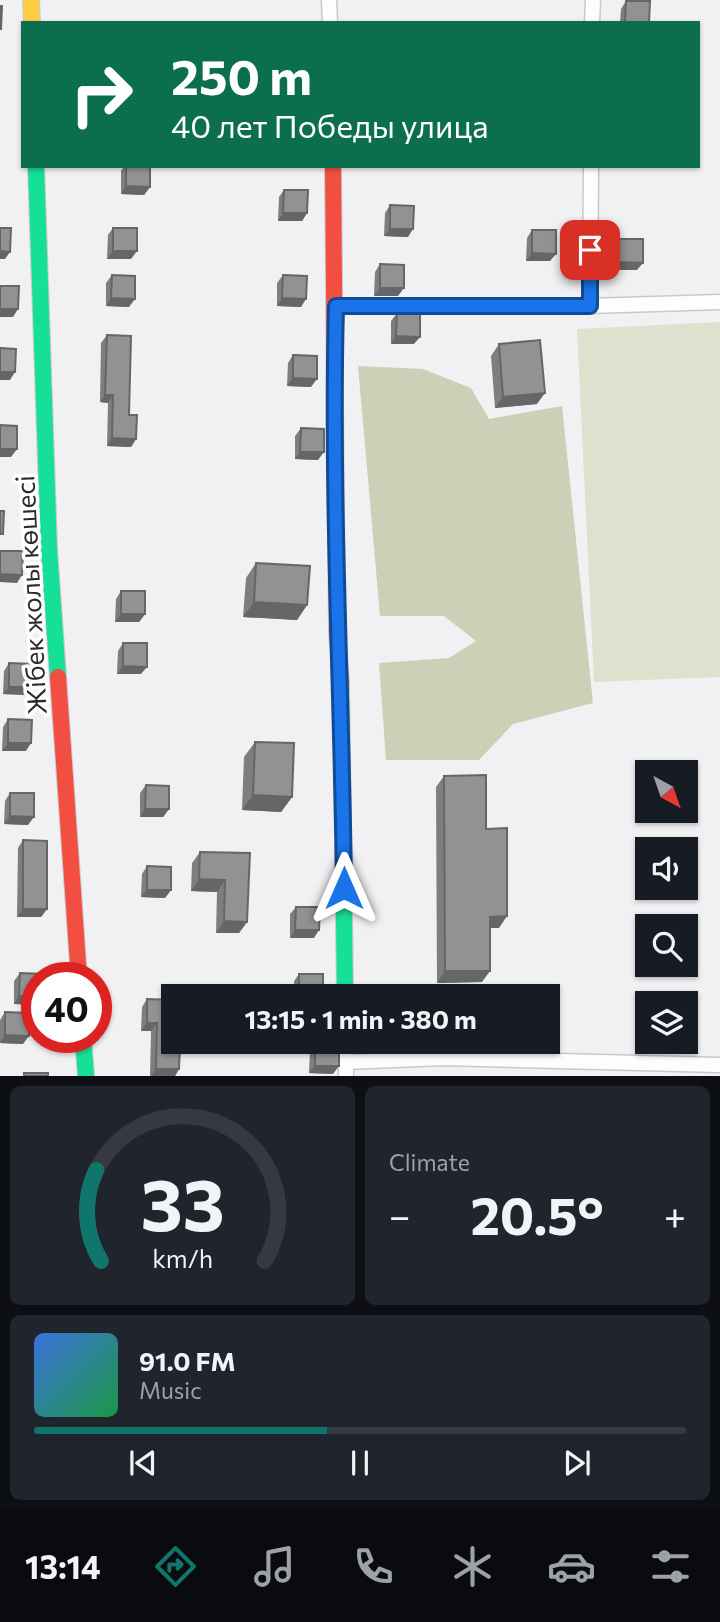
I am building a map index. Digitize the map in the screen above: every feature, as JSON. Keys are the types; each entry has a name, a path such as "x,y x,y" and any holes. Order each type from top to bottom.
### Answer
{"street":[{"path":"31,0 32,21"},
{"path":"329,0 330,21"},
{"path":"593,0 593,21"},
{"name":"Жібек жолы көшесі","path":"36,168 50,549 78,962"},
{"path":"333,168 337,632 343,717 345,984"},
{"path":"590,306 591,168"},
{"path":"336,306 590,306 720,302"},
{"path":"84,1053 86,1076"},
{"path":"346,1069 443,1058 578,1069 720,1065"}],"green space":[{"path":"720,322 720,677 594,682 577,329"},
{"path":"358,366 423,369 471,388 489,419 562,406 593,703 513,724 479,760 386,760 379,663 449,658 476,641 444,616 380,616"}],"building":[{"path":"626,1 650,1 649,21 625,21"},
{"path":"2,6 1,29 0,29"},
{"path":"126,168 150,168 150,187 126,186"},
{"path":"284,190 308,190 307,213 283,213"},
{"path":"390,205 414,206 413,229 390,229"},
{"path":"0,228 11,228 10,252 0,251"},
{"path":"113,228 137,228 137,251 113,251"},
{"path":"532,230 556,230 556,254 532,253"},
{"path":"619,239 643,239 643,263 619,262"},
{"path":"380,264 404,265 404,288 380,288"},
{"path":"112,275 135,276 135,299 111,298"},
{"path":"283,275 307,276 306,299 282,298"},
{"path":"0,286 19,286 18,309 0,309"},
{"path":"397,313 420,313 420,337 396,336"},
{"path":"107,335 131,336 129,415 137,415 136,439 112,438 113,395 105,395"},
{"path":"540,340 545,393 503,397 499,344"},
{"path":"0,348 16,349 15,372 0,372"},
{"path":"293,355 317,356 317,379 293,378"},
{"path":"0,425 17,426 17,449 0,449"},
{"path":"301,428 324,429 324,452 300,452"},
{"path":"0,511 4,511 3,534 0,534"},
{"path":"0,551 23,551 22,575 0,574"},
{"path":"256,563 310,566 307,605 254,602"},
{"path":"121,591 145,591 145,614 121,614"},
{"path":"123,643 147,643 147,667 123,666"},
{"path":"9,663 33,664 33,687 9,687"},
{"path":"8,719 32,720 31,743 8,743"},
{"path":"255,742 294,743 292,797 253,795"},
{"path":"486,775 486,829 507,828 507,916 490,917 490,971 445,971 444,776"},
{"path":"146,785 169,786 169,809 145,809"},
{"path":"10,793 34,793 34,817 10,816"},
{"path":"23,840 47,841 47,909 23,909"},
{"path":"200,852 250,853 247,922 224,921 225,880 199,879"},
{"path":"147,866 171,867 171,890 147,890"},
{"path":"296,907 320,907 319,930 295,930"},
{"path":"20,973 21,973 21,996"},
{"path":"299,974 323,974 323,984 299,984"},
{"path":"147,999 161,1000 161,1054 180,1054 179,1069 156,1069 157,1023 147,1023"},
{"path":"5,1012 21,1013 21,1036 5,1035"},
{"path":"315,1054 339,1054 339,1066 315,1066"},
{"path":"24,1073 48,1073 48,1076 24,1076"}],"traffic: fast":[{"path":"36,168 49,549 58,677"},
{"path":"341,682 345,984"},
{"path":"84,1053 86,1076"}],"traffic: slow":[{"path":"31,0 32,21"}],"traffic: jam":[{"path":"333,168 337,632 341,682"},
{"path":"58,677 78,962"}],"route":[{"path":"344,888 343,717 337,632 336,306 590,306 590,250"}]}
